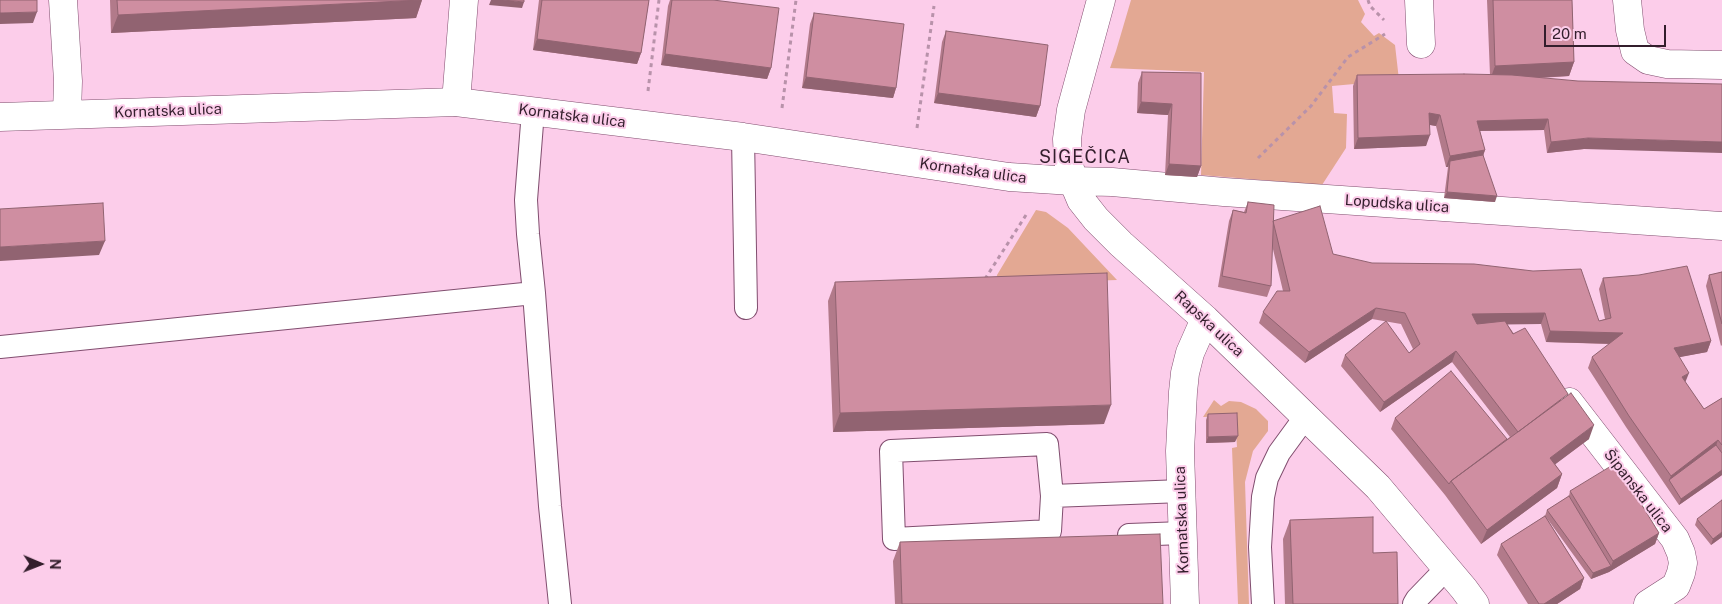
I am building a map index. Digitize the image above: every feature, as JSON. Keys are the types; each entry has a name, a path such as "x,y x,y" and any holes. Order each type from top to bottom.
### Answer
{"street":[{"path":"63,0 68,81 67,114"},
{"path":"456,102 464,0"},
{"name":"Rapska ulica","path":"1102,0 1070,110 1067,139 1068,160 1080,200 1121,244 1205,319 1378,487 1475,604"},
{"path":"1419,0 1421,44"},
{"path":"1627,0 1630,30 1635,50 1648,60 1667,64 1722,65"},
{"name":"Kornatska ulica","path":"0,116 456,102 743,137 1009,177 1073,181"},
{"name":"Lopudska ulica","path":"1073,181 1112,182 1224,192 1722,226"},
{"name":"Kornatska ulica","path":"1185,604 1180,451 1185,373 1190,353 1205,319"},
{"name":"Šipanska ulica","path":"1556,385 1674,539 1681,553 1682,573 1676,586 1648,604"}],"lane":[{"path":"533,111 526,200 550,506 560,604"},
{"path":"743,137 746,308"},
{"path":"0,347 534,292"},
{"path":"1263,604 1260,547 1263,498 1267,478 1280,454 1306,416"},
{"path":"1047,444 1052,496 1050,531 894,539 891,452 1047,444"},
{"path":"1052,496 1182,491"},
{"path":"1104,536 1183,533"},
{"path":"1414,604 1446,569"}],"path":[{"path":"647,94 659,0"},
{"path":"782,109 796,0"},
{"path":"917,129 934,6"},
{"path":"1224,192 1311,106 1348,57 1388,32"},
{"path":"984,279 1026,214"}],"shaded area":[{"path":"1131,0 1358,0 1365,14 1361,22 1374,36 1379,33 1395,45 1399,80 1332,86 1334,113 1347,114 1346,148 1322,185 1201,175 1204,72 1110,68"},
{"path":"1036,210 1046,212 1068,228 1117,280 996,284 997,275"},
{"path":"1214,400 1221,406 1229,401 1241,402 1256,409 1268,421 1268,431 1253,451 1245,482 1249,604 1238,604 1232,448 1237,447 1235,416 1203,417"}],"building":[{"path":"0,0 37,0 37,12 0,13"},
{"path":"117,0 421,0 118,15"},
{"path":"503,0 524,0 524,2"},
{"path":"542,0 649,0 641,53 537,39"},
{"path":"672,0 713,0 779,8 771,68 665,54"},
{"path":"1493,0 1572,0 1574,62 1495,66"},
{"path":"814,13 904,24 896,88 806,77"},
{"path":"946,31 1048,45 1040,106 938,93"},
{"path":"1142,72 1201,73 1201,166 1169,164 1172,104 1141,102"},
{"path":"1357,75 1512,75 1578,81 1722,84 1722,142 1588,138 1551,142 1548,119 1477,121 1485,150 1450,156 1440,115 1429,113 1430,135 1358,138"},
{"path":"1483,155 1497,196 1447,192 1450,161"},
{"path":"1248,202 1274,205 1271,286 1222,276 1233,210 1246,213"},
{"path":"103,203 105,241 0,247 0,209"},
{"path":"1320,206 1333,254 1372,263 1474,264 1533,271 1581,269 1599,321 1611,318 1603,278 1639,275 1687,266 1711,341 1674,348 1689,373 1682,377 1704,409 1722,398 1722,445 1718,440 1671,476 1629,416 1592,357 1623,333 1550,331 1545,313 1472,314 1477,324 1505,321 1513,334 1525,328 1568,394 1518,432 1456,351 1384,402 1345,355 1386,321 1409,353 1420,344 1405,313 1376,308 1309,352 1263,312 1277,291 1290,291 1273,221"},
{"path":"1722,272 1722,324 1709,275"},
{"path":"1107,273 1111,405 840,413 835,282"},
{"path":"1451,371 1507,439 1449,484 1395,418"},
{"path":"1571,393 1594,425 1550,458 1562,474 1487,530 1451,481"},
{"path":"1237,413 1238,436 1208,437 1208,414"},
{"path":"1716,445 1722,453 1722,470 1681,499 1669,480"},
{"path":"1616,463 1659,533 1613,561 1570,491"},
{"path":"1569,496 1611,566 1593,573 1547,510"},
{"path":"1722,500 1722,532 1713,539 1697,519"},
{"path":"1545,516 1584,578 1544,604 1539,604 1501,544"},
{"path":"1373,517 1373,553 1397,552 1398,604 1293,604 1290,520"},
{"path":"1160,534 1163,604 902,604 900,542"}],"district":[{"name":"SIGEČICA","path":"1085,157"}]}
